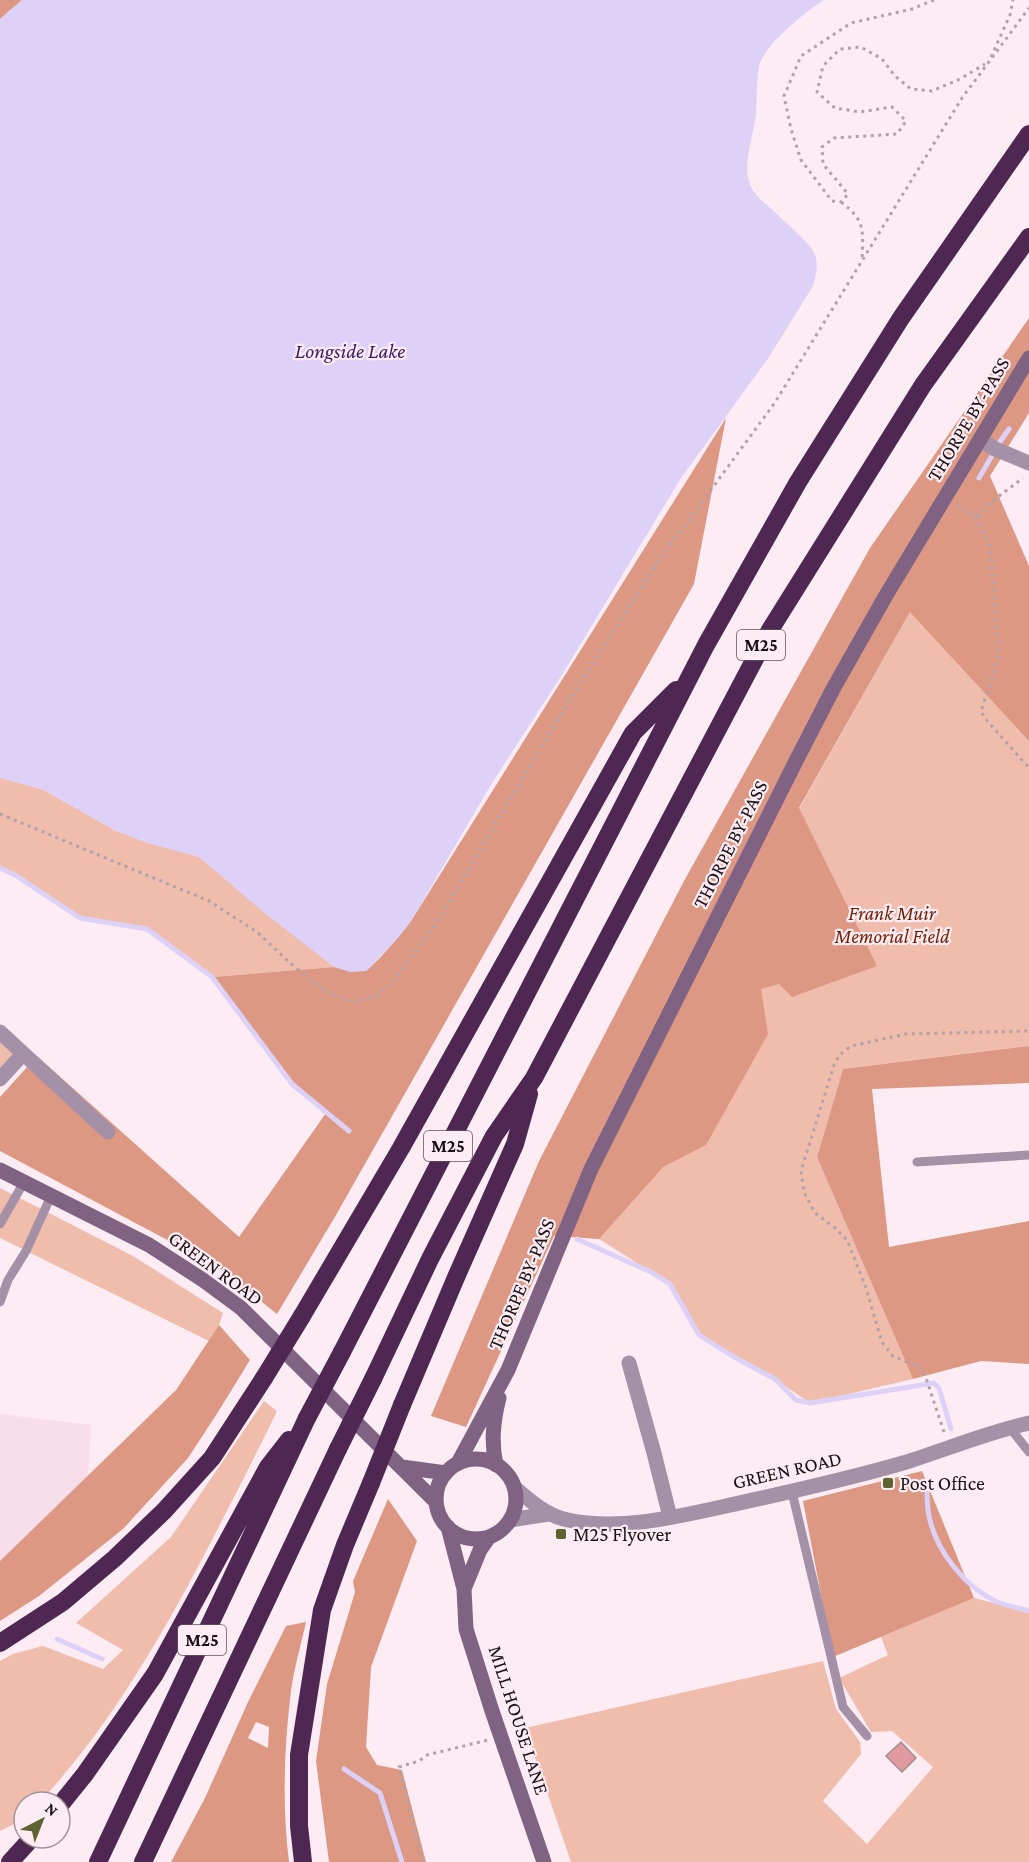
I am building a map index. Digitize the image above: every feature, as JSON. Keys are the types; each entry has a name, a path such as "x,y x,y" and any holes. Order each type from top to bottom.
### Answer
{"highway":[{"name":"M25","path":"98,1862 307,1418 706,645 804,473 901,318 1029,134"},
{"name":"M25","path":"143,1862 338,1449 430,1260 494,1136 534,1078 770,630 922,385 1029,237"},
{"path":"0,1643 63,1602 115,1558 165,1511 212,1458 302,1316 401,1148 633,733 688,679"},
{"path":"303,1862 299,1826 299,1755 322,1610 345,1545 402,1405 515,1144 534,1078"},
{"path":"72,1790 155,1674 268,1467 307,1418"},
{"path":"10,1862 21,1850"},
{"path":"0,1857 20,1862"}],"main road":[{"name":"THORPE BY-PASS","path":"458,1463 508,1370 591,1169 744,861 839,679 1029,358"},
{"name":"GREEN ROAD","path":"0,1170 149,1245 241,1308 436,1502"},
{"name":"THORPE BY-PASS","path":"496,1465 492,1445 496,1412 508,1370"},
{"path":"473,1459 489,1461 503,1469 512,1481 516,1496 514,1512 507,1526 494,1535 479,1539 464,1538 450,1530 440,1517 436,1502 438,1486 446,1473 458,1463 473,1459"},
{"path":"402,1467 446,1473"},
{"name":"MILL HOUSE LANE","path":"448,1527 464,1589 466,1629 544,1862"},
{"name":"MILL HOUSE LANE","path":"464,1589 480,1550 489,1537"}],"street":[{"path":"980,440 1029,463"},
{"path":"0,1032 108,1132"},
{"path":"0,1078 23,1054"},
{"path":"629,1363 670,1517"},
{"name":"GREEN ROAD","path":"514,1487 549,1514 568,1520 598,1523 636,1522 792,1492 905,1462 949,1446 1029,1423"},
{"name":"GREEN ROAD","path":"510,1520 549,1514"}],"lane":[{"path":"917,1162 1029,1155"},
{"path":"0,1224 24,1182"},
{"path":"0,1302 8,1280 26,1251 51,1196"},
{"path":"1010,1428 1029,1452"},
{"path":"792,1492 843,1707 867,1737"}],"path":[{"path":"862,262 863,228 852,211 841,202 832,201 801,160 784,96 801,56 851,23 912,9 934,0"},
{"path":"841,202 848,194 823,164 822,147 834,138 897,134 906,121 892,107 860,112 835,108 817,92 823,66 840,49 861,47 882,59 895,76 911,89 932,91 960,79 989,62 1010,15 1012,0"},
{"path":"0,814 209,901 257,932 325,992 352,1002 376,997 394,981 437,922 580,681 660,559 774,404 962,98 1029,8"},
{"path":"976,517 990,502 1029,473"},
{"path":"945,497 976,517 990,545 998,660 981,711 1029,768"},
{"path":"949,1446 926,1376 920,1368 893,1356 882,1342 865,1284 847,1240 815,1213 804,1192 801,1171 835,1062 851,1046 906,1034 1029,1031"},
{"path":"422,1862 399,1767 419,1761 427,1755 501,1736"}],"shaded area":[{"path":"0,0 22,0 0,19"},
{"path":"1029,318 1029,413 990,476 1029,566 1029,741 910,612 799,808 877,966 792,997 779,984 761,989 768,1034 706,1145 663,1167 599,1239 554,1236 466,1427 431,1416 539,1161 684,881 870,548"},
{"path":"726,418 694,584 336,1215 277,1314 218,1267 0,1151 0,1097 37,1056 239,1237 326,1113 292,1084 212,977 334,967 366,971 384,953 411,921"},
{"path":"1029,1046 1029,1083 872,1089 889,1247 1029,1221 1029,1364 981,1361 913,1379 817,1157 843,1069"},
{"path":"219,1325 250,1360 188,1458 123,1529 39,1596 0,1621 0,1561 176,1390"},
{"path":"0,1414 91,1425 88,1476 0,1561"},
{"path":"922,1471 974,1598 833,1657 803,1501"},
{"path":"388,1499 417,1541 371,1667 366,1747 377,1765 402,1770 426,1862 329,1862 316,1761 327,1684 355,1592 353,1581"},
{"path":"306,1622 292,1682 287,1733 285,1798 289,1862 171,1862 205,1798 248,1702 286,1626","holes":["256,1722 269,1727 268,1748 248,1738"]}],"green space":[{"name":"Frank Muir Memorial Field","path":"1029,566 1029,1046 843,1069 817,1157 913,1379 810,1403 775,1379 699,1335 670,1284 599,1239 598,1223 799,809 910,612"},
{"path":"0,776 44,790 116,831 199,857 334,967 212,977 147,929 80,918 15,875 0,868"},
{"path":"0,1031 23,1054 0,1076"},
{"path":"0,1188 133,1256 223,1313 209,1341 0,1238"},
{"path":"264,1401 277,1411 193,1576 155,1644 113,1710 50,1790 12,1790 12,1825 0,1831 0,1661 13,1654 43,1646 103,1669 123,1650 76,1623 171,1537"},
{"path":"974,1598 1029,1612 1029,1862 571,1862 525,1728 823,1661 836,1709 860,1742 861,1754 823,1801 867,1844 933,1767 892,1731 871,1732 839,1678 888,1655 881,1637"}],"water":[{"name":"Longside Lake","path":"22,0 824,0 779,37 760,63 756,113 747,169 750,185 760,199 812,249 817,261 813,286 769,357 681,478 562,675 492,783 411,921 366,971 350,972 334,967 262,911 199,857 147,843 116,831 44,790 0,778 0,19"}],"building":[{"path":"901,1742 916,1758 902,1772 886,1756"}],"waterway":[{"path":"997,446 1009,429"},
{"path":"979,478 993,454"},
{"path":"0,868 15,875 80,918 147,929 212,977 292,1084 349,1131"},
{"path":"577,1239 651,1272 670,1284 699,1335 775,1379 796,1400 810,1403 934,1383 939,1388 951,1429"},
{"path":"927,1488 929,1516 933,1529 945,1555 954,1567 985,1595 997,1602 1029,1611"},
{"path":"57,1639 102,1659"},
{"path":"344,1769 380,1793 402,1862"}],"place":[{"name":"Post Office","path":"888,1483"},
{"name":"M25 Flyover","path":"561,1534"}]}
